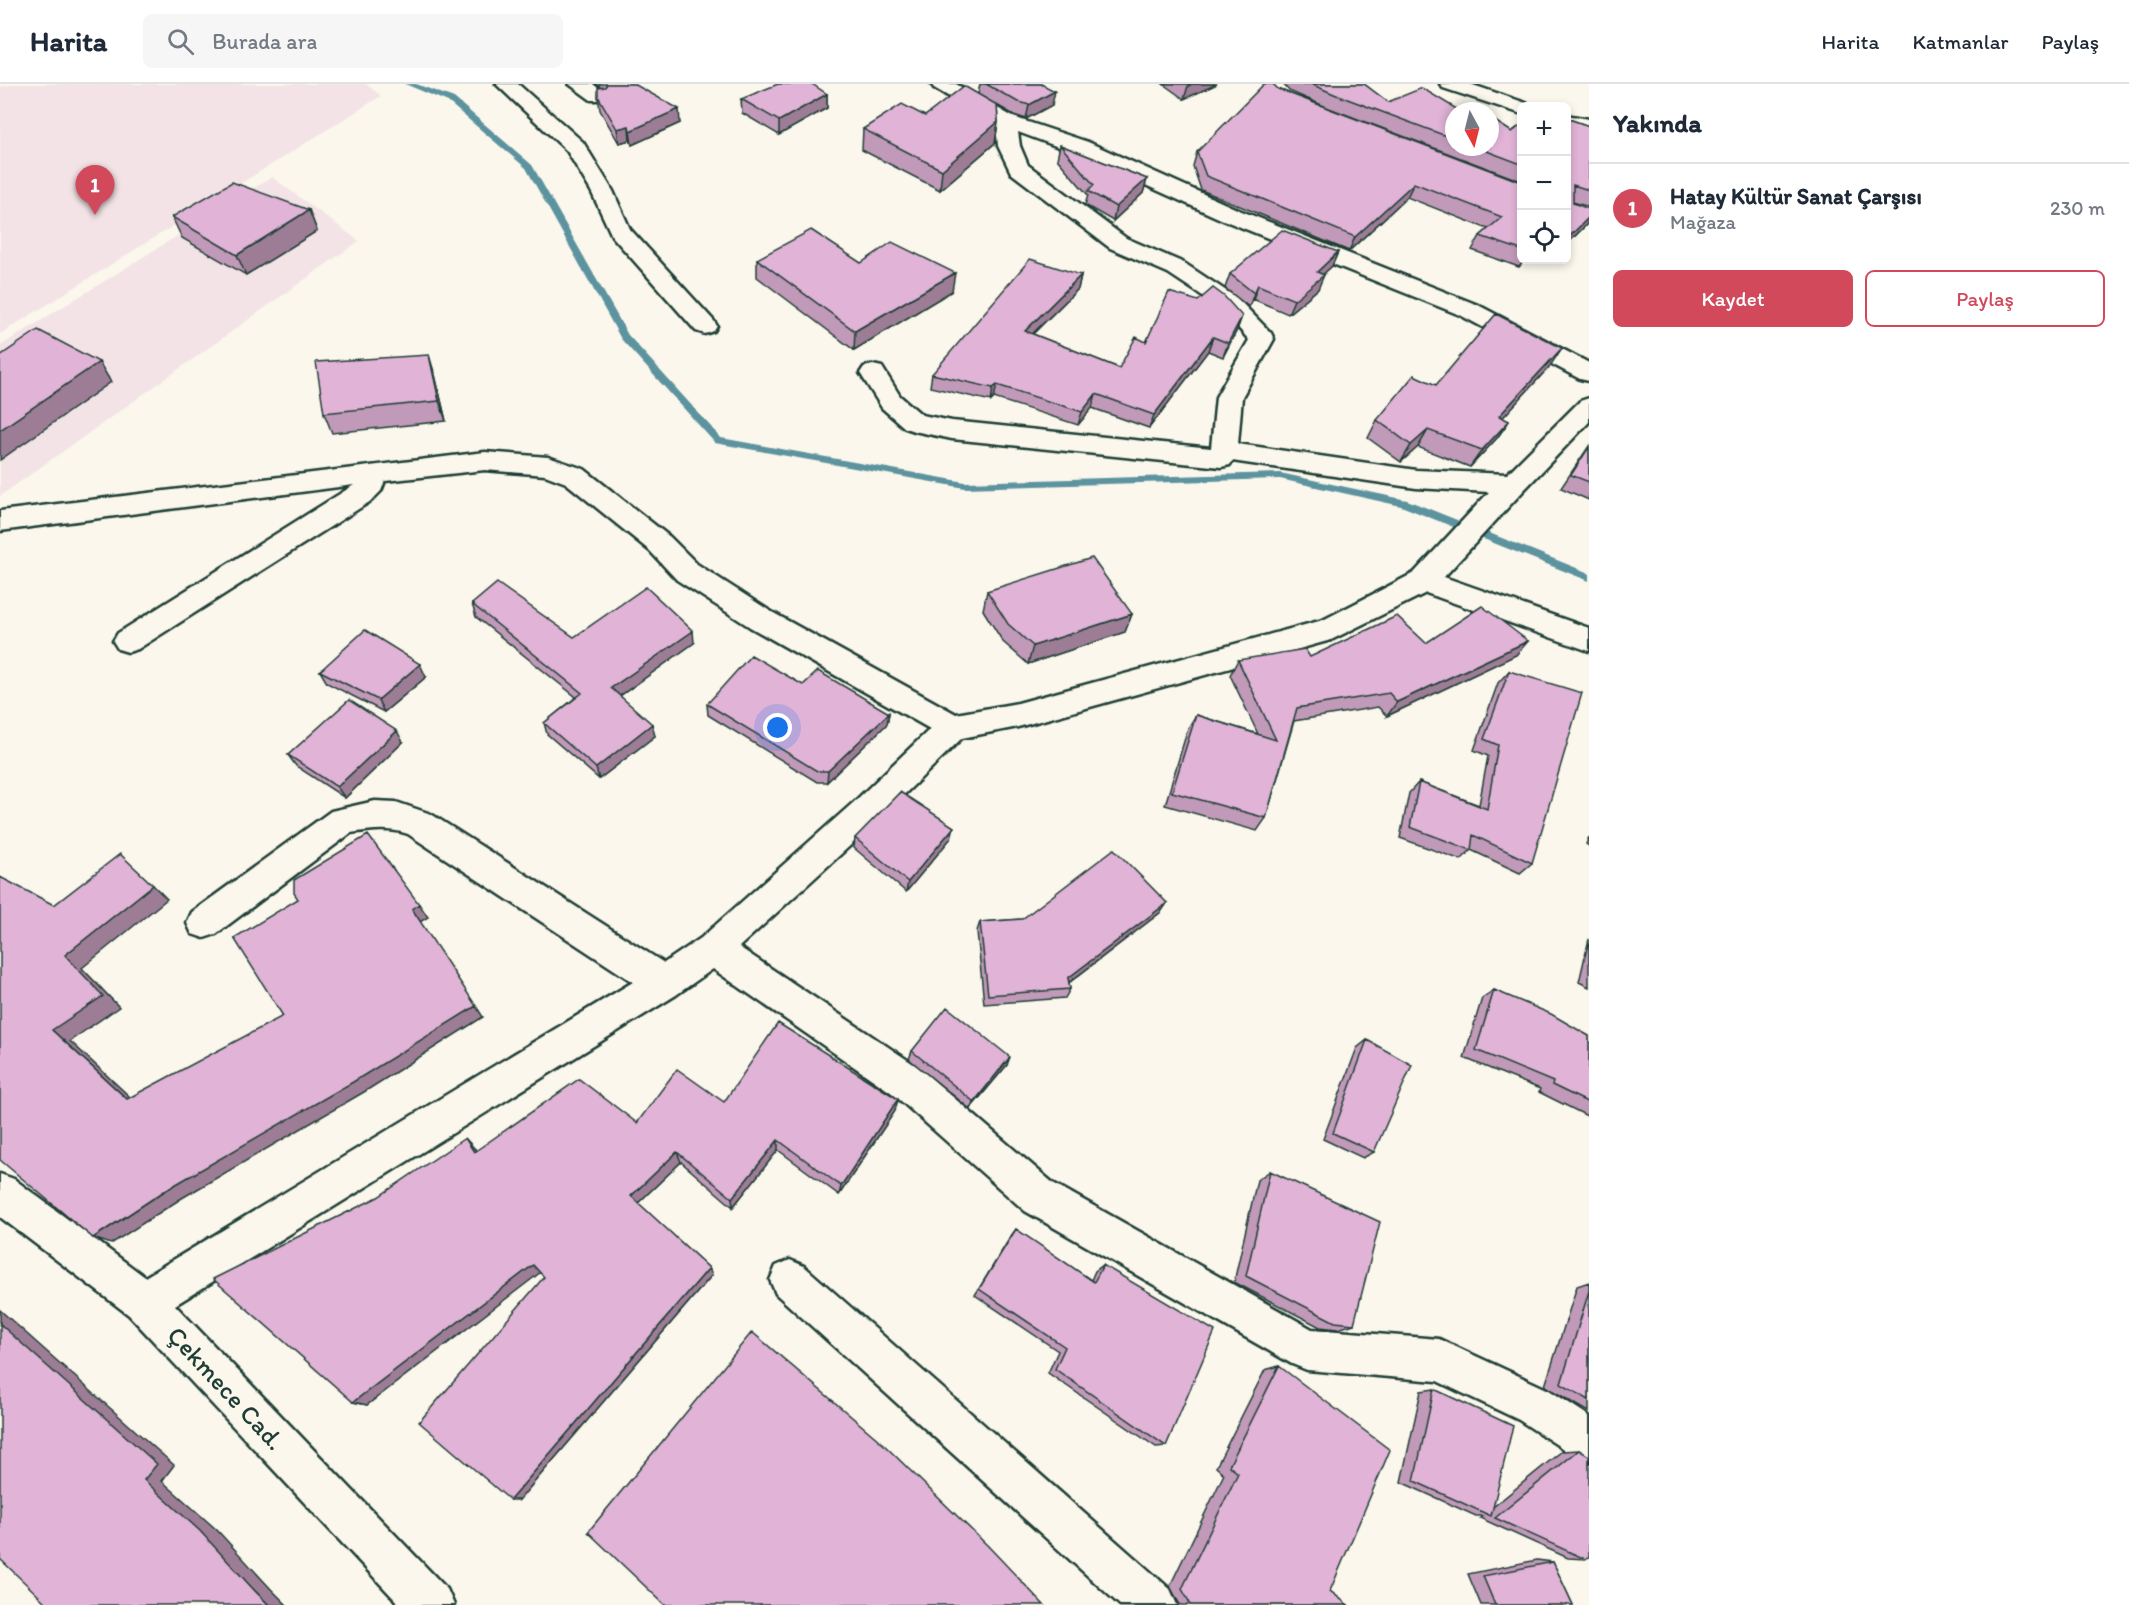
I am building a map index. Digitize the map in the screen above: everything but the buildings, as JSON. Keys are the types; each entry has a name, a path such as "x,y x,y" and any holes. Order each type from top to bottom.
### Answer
{"street":[{"path":"506,84 575,147 602,191 620,231 705,326"},
{"path":"579,84 598,96"},
{"path":"940,84 1006,121 1080,147 1231,215 1470,310 1589,373"},
{"path":"1450,84 1517,107"},
{"path":"873,373 891,402 914,422 952,430 1221,458 1224,452 1229,397 1262,339 1229,303 1176,268 1118,243 1019,168 1009,146 1006,121"},
{"path":"1571,122 1589,125"},
{"path":"143,1301 664,983 713,949 865,812 953,727 1018,715 1331,629 1424,581 1513,484 1589,407"},
{"path":"1224,452 1416,479 1513,484"},
{"path":"0,521 485,461 548,466 574,476 660,544 687,572 760,620 953,727"},
{"path":"128,641 361,494 371,484 374,473"},
{"path":"1424,581 1589,640"},
{"path":"204,923 343,821 375,815 396,816 419,824 664,983"},
{"path":"713,949 905,1080 1039,1197 1297,1343 1307,1348 1438,1360 1534,1405 1589,1442"},
{"name":"Çekmece Cad.","path":"0,1194 143,1301 431,1605"},
{"path":"790,1280 1154,1605"}],"shaded area":[{"path":"15,84 366,84 381,96 0,334 0,87"},
{"path":"272,177 359,241 0,496 0,346"}],"waterway":[{"path":"409,84 451,100 529,167 624,337 718,441 965,485 1280,476 1403,503 1589,577"}],"place":[{"name":"Hatay Kültür Sanat Çarşısı","path":"95,215"}]}
